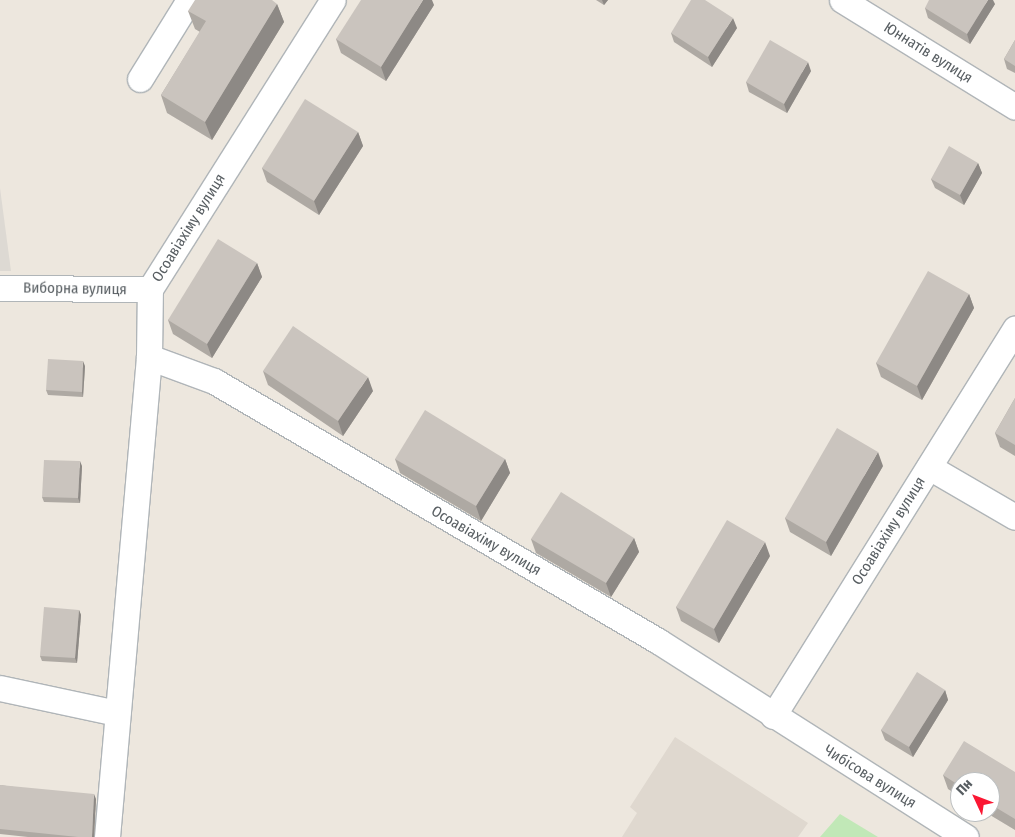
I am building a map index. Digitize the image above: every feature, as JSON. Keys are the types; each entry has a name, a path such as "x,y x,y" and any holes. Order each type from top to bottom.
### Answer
{"street":[{"path":"140,79 189,0"},
{"name":"Осоавіахіму вулиця","path":"333,0 150,290 149,357 214,381 658,641 773,716 1015,328"},
{"name":"Юннатів вулиця","path":"842,0 1015,107"},
{"name":"Виборна вулиця","path":"0,288 150,290"},
{"path":"107,837 149,357"},
{"path":"929,467 1015,517"},
{"path":"0,688 118,713"},
{"name":"Чибісова вулиця","path":"773,716 966,837"}],"shaded area":[{"path":"0,188 11,271 0,271"},
{"path":"675,737 808,823 798,837 622,837 637,813 630,807"}],"green space":[{"path":"840,814 878,837 820,837"}],"building":[{"path":"195,0 272,0 277,4 205,122 161,95 206,21 188,11"},
{"path":"361,0 423,0 381,67 336,39"},
{"path":"691,0 705,0 733,18 708,57 671,33"},
{"path":"929,0 988,0 967,34 925,8"},
{"path":"770,40 808,62 784,104 746,82"},
{"path":"1015,40 1015,66 1004,59"},
{"path":"305,99 358,132 314,201 262,168"},
{"path":"949,146 978,163 960,195 931,179"},
{"path":"218,239 257,263 207,344 168,320"},
{"path":"928,271 969,294 917,386 876,363"},
{"path":"293,326 368,377 338,421 263,371"},
{"path":"48,359 83,361 82,392 46,390"},
{"path":"1015,398 1015,445 995,433"},
{"path":"425,410 505,459 476,506 395,459"},
{"path":"837,428 878,452 826,542 785,518"},
{"path":"44,460 80,461 78,498 42,497"},
{"path":"561,492 634,538 606,583 531,539"},
{"path":"727,520 765,542 714,629 676,607"},
{"path":"44,607 79,610 75,658 40,656"},
{"path":"917,672 945,690 909,747 881,730"},
{"path":"964,741 1015,772 1015,819 1000,810 1000,772 950,772 950,780 943,775"},
{"path":"0,785 94,794 92,837 0,829"}]}
